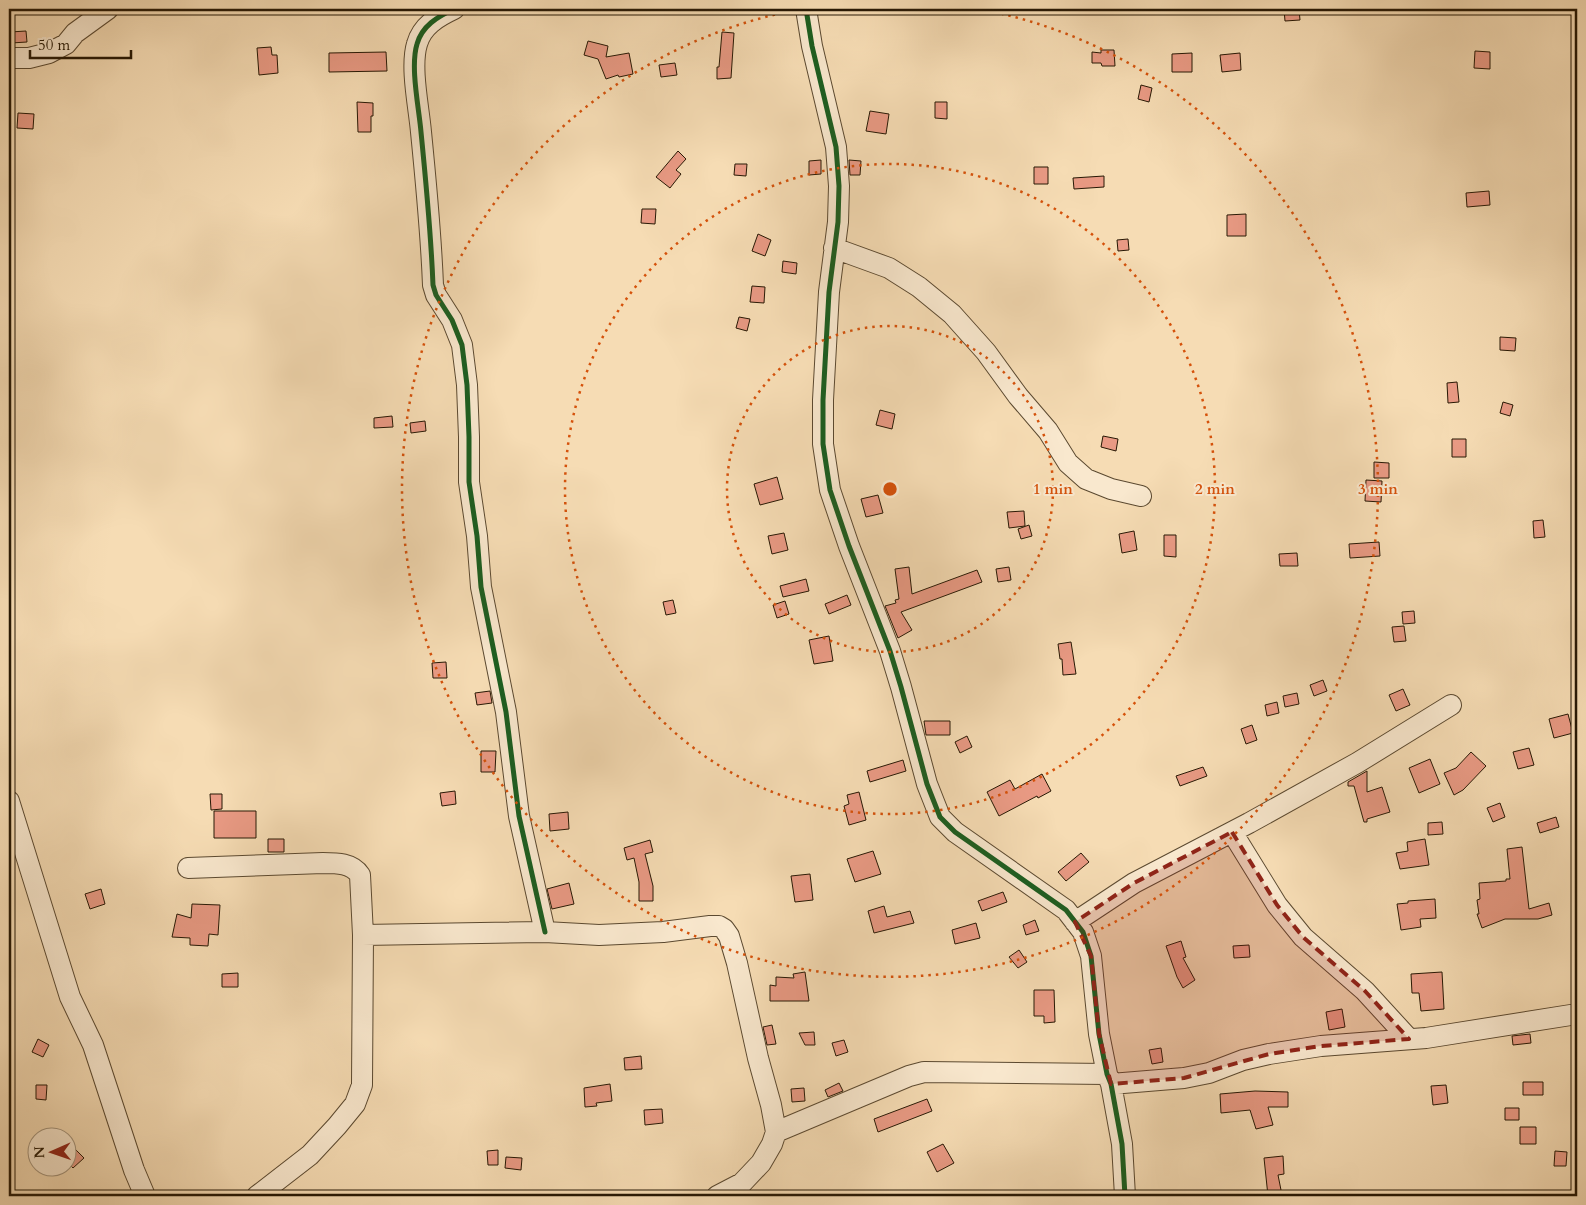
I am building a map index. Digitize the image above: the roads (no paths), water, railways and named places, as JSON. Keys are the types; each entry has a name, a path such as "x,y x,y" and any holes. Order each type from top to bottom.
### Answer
{"street":[{"path":"9,58 29,58 49,53 66,44 76,33 108,9"},
{"path":"454,9 440,15 424,28 416,45 414,67 424,155 433,284 436,295 452,320 462,345 467,394 469,482 477,536 481,587 506,712 519,816 545,932"},
{"path":"806,9 812,46 836,147 839,186 838,222 829,292 823,400 823,444 830,490 848,546 890,651 927,784 940,816 956,832 1066,910 1083,932 1091,956 1099,1034 1122,1144 1125,1196"},
{"path":"834,248 889,268 919,287 952,314 986,352 1018,396 1048,431 1068,463 1086,479 1111,489 1141,496"},
{"path":"1075,922 1134,883 1232,832 1357,762 1451,705"},
{"path":"9,801 70,997 93,1045 134,1170 145,1196"},
{"path":"1232,832 1277,905 1303,937 1365,991 1409,1039"},
{"path":"188,868 324,863 350,866 357,870 360,876 363,935 362,1085 355,1104 337,1126 310,1154 257,1196"},
{"path":"363,935 545,932 598,935 663,932 710,926 719,926 724,929 730,936 737,963 776,1132 772,1144 761,1163 742,1183 717,1196"},
{"path":"776,1132 909,1076 924,1072 1109,1079 1184,1078 1209,1073 1243,1060 1269,1054 1321,1046 1426,1038 1577,1014"}]}
